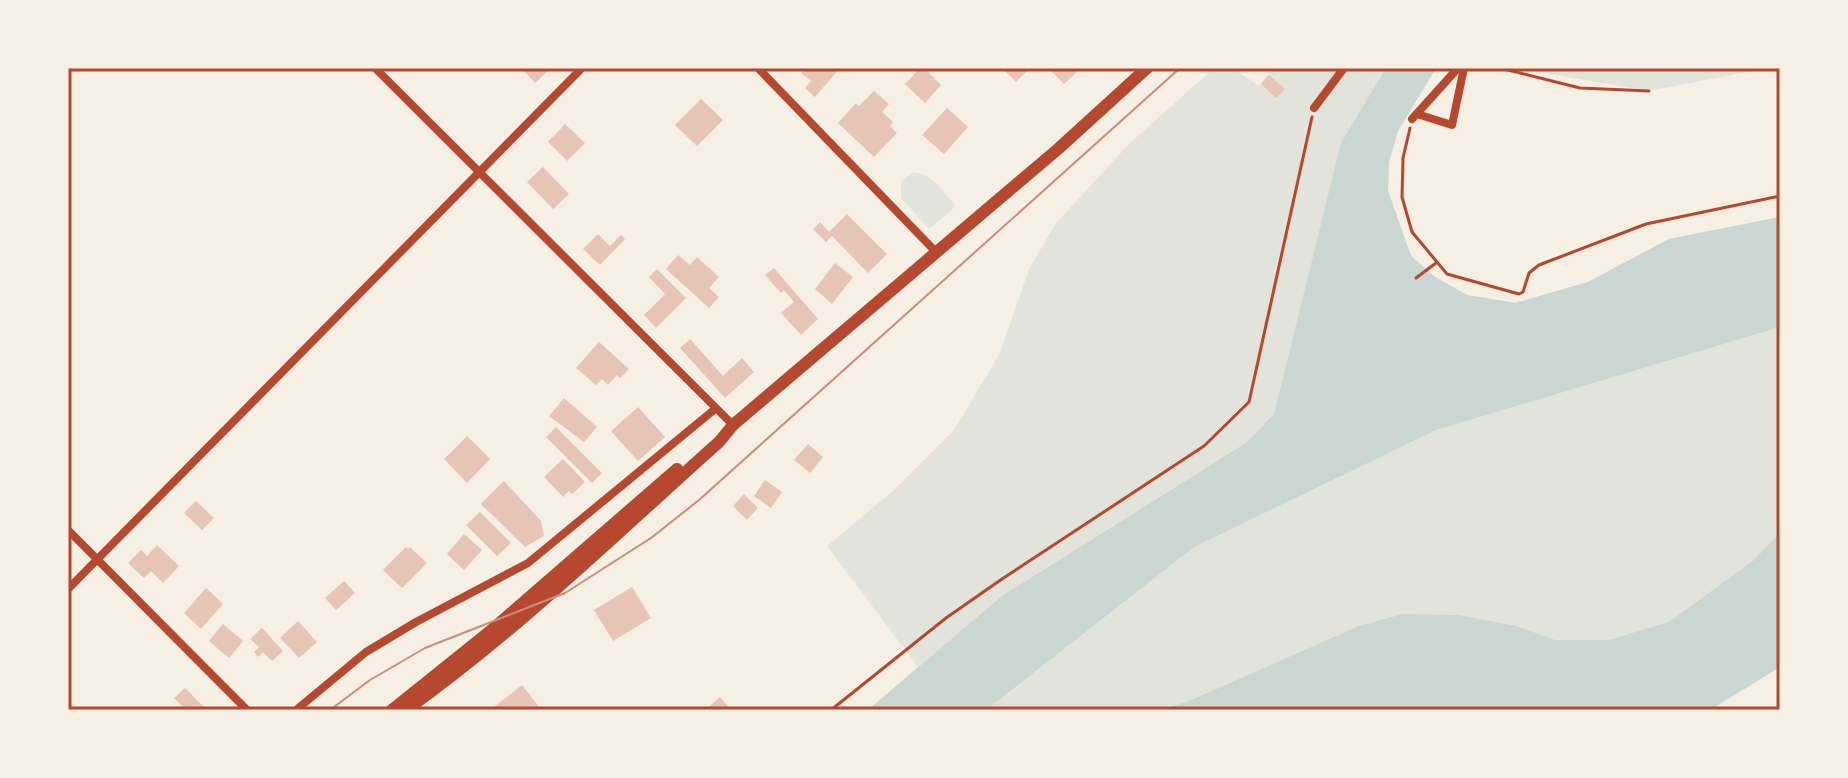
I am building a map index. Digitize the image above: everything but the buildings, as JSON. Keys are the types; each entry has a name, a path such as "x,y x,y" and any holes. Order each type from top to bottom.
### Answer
{"main road":[{"path":"392,710 488,633 714,437 733,425 1058,149 1147,68"},
{"path":"406,710 446,682 536,606 719,442 733,425"}],"street":[{"path":"375,68 733,425"},
{"path":"68,589 582,68"},
{"path":"758,68 936,252"},
{"path":"1314,108 1344,68"},
{"path":"1414,116 1461,68"},
{"path":"1414,116 1452,125 1461,68"},
{"path":"296,710 366,652 528,563 715,409"},
{"path":"68,530 247,710"}],"path":[{"path":"1500,68 1580,88 1649,91"},
{"path":"831,710 946,618 1072,531 1204,446 1249,402 1314,108"},
{"path":"1414,116 1403,158 1402,197 1412,232 1447,274 1519,294 1523,292 1529,273 1539,265 1646,224 1780,196"},
{"path":"1416,278 1436,263"}],"shaded area":[{"path":"1214,68 1233,68 1259,86 1273,68 1436,68 1398,131 1389,162 1388,191 1411,256 1435,277 1467,295 1515,303 1588,282 1669,239 1780,217 1780,667 1710,710 868,710 918,667 827,546 894,490 954,430 1000,353 1029,269 1056,223 1130,143"},
{"path":"1386,68 1436,68 1398,131 1389,162 1388,191 1411,256 1435,277 1467,295 1515,303 1588,282 1669,239 1780,217 1780,327 1436,430 1194,547 986,710 868,710 1002,596 1246,443 1274,414 1341,143"},
{"path":"1516,68 1768,68 1649,91"},
{"path":"913,172 932,180 956,206 929,229 901,198 901,182"},
{"path":"1780,533 1780,667 1710,710 1161,710 1189,701 1359,626 1403,614 1459,615 1516,626 1555,640 1609,640 1669,622 1754,560"}],"tram line":[{"path":"330,710 370,680 425,648 565,593 651,538 699,500 1180,68"}]}
